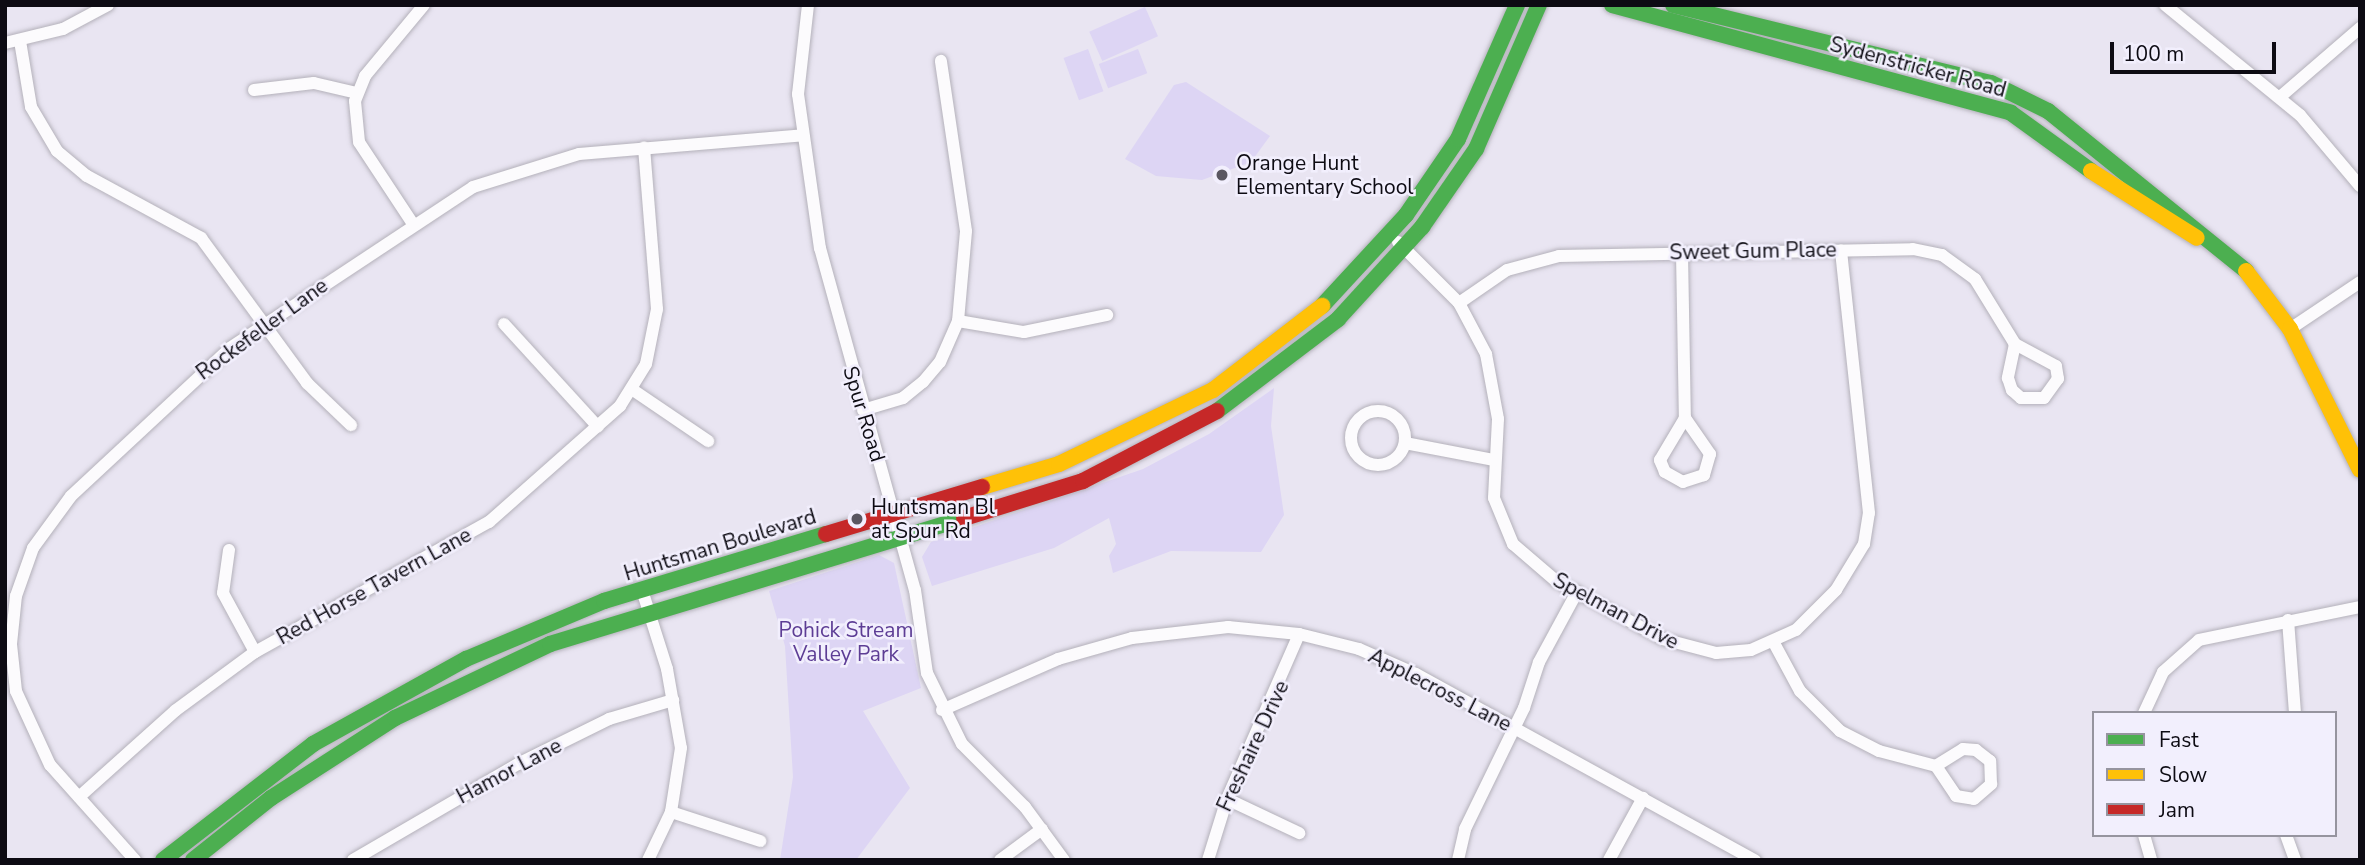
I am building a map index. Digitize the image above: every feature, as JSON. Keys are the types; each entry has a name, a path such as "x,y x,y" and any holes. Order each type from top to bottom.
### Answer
{"street":[{"path":"5,43 63,29 108,5"},
{"path":"412,224 359,142 357,93 424,5"},
{"name":"Spur Road","path":"808,5 797,62 803,135 827,287 900,537 927,673 942,710 962,744 1042,829 1064,860"},
{"name":"Huntsman Boulevard","path":"163,860 259,781 385,700 542,624 642,590 1059,464 1178,411 1301,325 1390,235 1458,139 1517,5"},
{"name":"Huntsman Boulevard","path":"193,860 271,798 395,718 550,644 648,609 1083,481 1159,446 1286,363 1406,248 1476,149 1539,5"},
{"name":"Sydenstricker Road","path":"1612,5 2011,113 2150,214 2222,250"},
{"name":"Sydenstricker Road","path":"1673,5 2022,95 2245,269 2290,329 2355,452 2360,470"},
{"path":"2165,5 2280,97 2360,186"},
{"path":"2280,97 2360,28"},
{"path":"20,41 31,107 57,151 87,176 201,238 307,383 351,425"},
{"path":"863,411 903,398 923,382 945,354 958,321 965,231 941,61"},
{"path":"254,90 314,83 357,93"},
{"name":"Rockefeller Lane","path":"135,860 41,750 16,691 11,628 24,568 71,496 192,380 265,324 456,196 525,166 644,148 803,135"},
{"name":"Red Horse Tavern Lane","path":"79,797 176,710 255,652 468,537 598,427 633,390 650,353 657,309 644,148"},
{"name":"Spelman Drive","path":"1390,235 1459,303 1492,374 1498,419 1494,460 1497,510 1513,544 1577,592 1692,650 1737,653 1774,643 1805,623 1836,590 1857,561 1868,527 1842,250"},
{"name":"Sweet Gum Place","path":"1459,303 1507,270 1543,258 1913,248 1952,261 1981,288 2015,344"},
{"path":"1682,253 1685,418 1660,460 1665,472 1683,482 1704,474 1710,454 1685,418"},
{"path":"2290,329 2360,282"},
{"path":"958,321 1024,332 1107,315"},
{"path":"504,324 598,427"},
{"path":"2015,344 2056,366 2057,379 2044,398 2021,398 2012,390 2015,344"},
{"path":"633,390 708,441"},
{"path":"1387,412 1403,428 1405,443 1392,461 1370,464 1357,456 1351,434 1364,415 1387,412"},
{"path":"1405,443 1494,460"},
{"path":"229,550 223,593 255,652"},
{"path":"642,590 673,700 681,748 671,812 648,860"},
{"path":"1458,860 1472,813 1515,728 1539,662 1577,592"},
{"path":"2145,711 2163,672 2191,645 2223,632 2360,607"},
{"path":"2288,620 2295,711"},
{"name":"Applecross Lane","path":"942,710 1058,659 1132,638 1228,627 1299,634 1385,659 1755,860"},
{"name":"Freshaire Drive","path":"1208,860 1227,799 1299,634"},
{"path":"1774,643 1800,691 1840,731 1879,751 1936,766 1956,796 1974,799 1991,784 1990,761 1976,750 1964,749 1936,766"},
{"name":"Hamor Lane","path":"353,860 518,764 609,719 673,700"},
{"path":"1609,860 1643,798"},
{"path":"1227,799 1298,834"},
{"path":"671,812 760,841"},
{"path":"1000,860 1042,829"},
{"path":"2145,837 2151,860"},
{"path":"2287,837 2295,860"}],"green space":[{"path":"1145,7 1158,36 1102,61 1089,32"},
{"path":"1088,49 1103,91 1079,100 1064,58"},
{"path":"1138,49 1147,73 1108,88 1099,64"},
{"path":"1186,82 1270,136 1251,162 1202,180 1156,176 1125,159 1174,85"},
{"name":"Pohick Stream Valley Park","path":"1274,388 1271,426 1284,515 1261,552 1171,551 1113,573 1109,556 1116,544 1109,518 1054,548 932,586 922,557 931,542 1143,469 1209,434"},
{"name":"Pohick Stream Valley Park","path":"879,555 894,563 921,688 863,711 910,788 856,860 780,860 793,777 785,646 769,591"}],"traffic: fast":[{"path":"1322,306 1406,215 1458,139 1517,5"},
{"path":"1217,411 1338,319 1422,227 1476,149 1539,5"},
{"path":"1612,5 2011,113 2091,171"},
{"path":"1673,5 1991,83 2048,111 2246,271"},
{"path":"193,860 271,798 395,718 550,644 964,518"},
{"path":"163,860 313,744 466,659 604,601 826,534"}],"traffic: slow":[{"path":"2091,171 2197,238"},
{"path":"2246,271 2290,329 2360,470"},
{"path":"982,487 1059,464 1213,390 1322,306"}],"traffic: jam":[{"path":"964,518 1083,481 1217,411"},
{"path":"826,534 982,487"}],"place":[{"name":"Orange Hunt Elementary School","path":"1222,175"},
{"name":"Huntsman Bl at Spur Rd","path":"857,519"}]}
